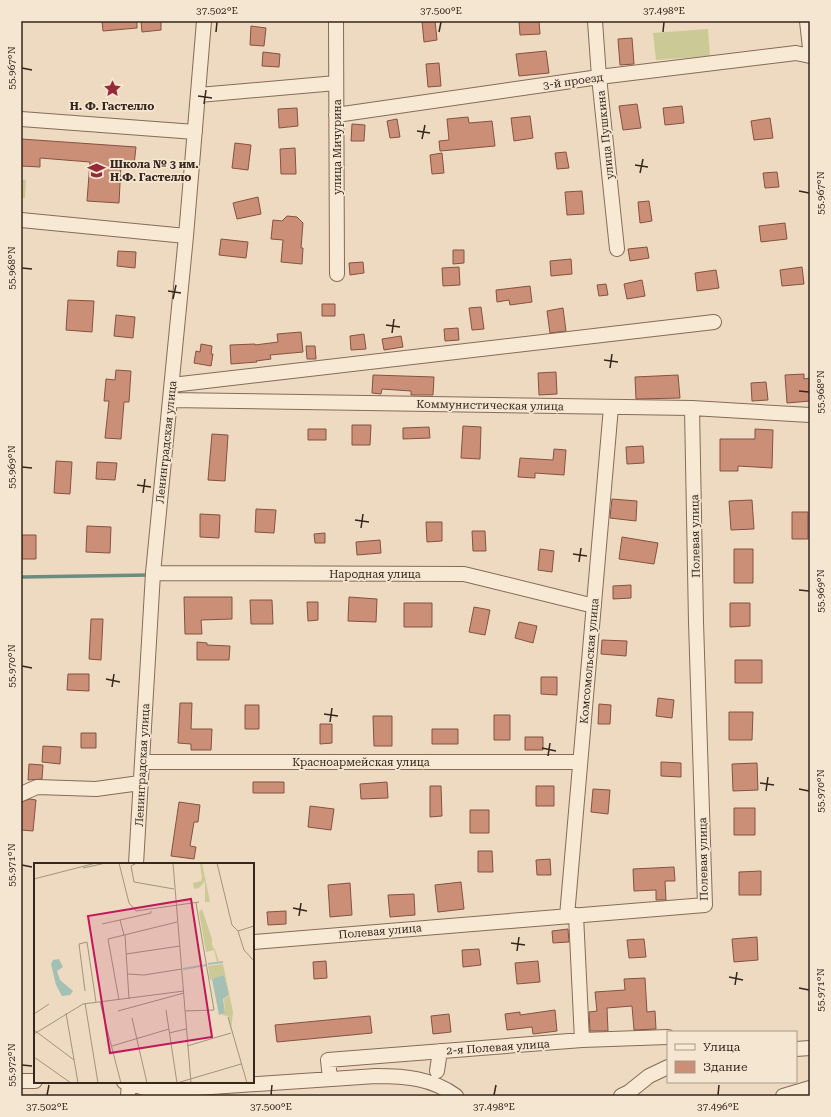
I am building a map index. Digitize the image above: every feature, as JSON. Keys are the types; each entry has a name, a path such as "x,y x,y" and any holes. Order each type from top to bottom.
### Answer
{"street":[{"name":"Ленинградская улица","path":"136,863 153,573 186,236 204,21"},
{"name":"улица Мичурина","path":"336,21 337,274"},
{"name":"улица Пушкина","path":"595,21 599,77 617,249"},
{"path":"807,21 810,48"},
{"name":"3-й проезд","path":"336,115 599,77 796,53 810,56"},
{"path":"199,95 336,83"},
{"path":"21,119 195,132"},
{"path":"21,220 186,236"},
{"path":"172,385 714,322"},
{"name":"Коммунистическая улица","path":"170,400 692,408 810,415"},
{"name":"Комсомольская улица","path":"582,1040 571,916 580,762 610,407"},
{"name":"Полевая улица","path":"254,942 705,905 696,622 692,408"},
{"name":"Народная улица","path":"153,573 464,574 594,606"},
{"name":"Красноармейская улица","path":"142,762 580,762"},
{"path":"21,794 37,787 96,789 140,783"},
{"name":"2-я Полевая улица","path":"330,1079 328,1060 582,1040 667,1037"},
{"path":"797,1049 810,1048"},
{"path":"437,1071 440,1051"},
{"path":"621,1096 629,1092 649,1076 667,1067"},
{"path":"128,1086 167,1090 330,1079 401,1076 433,1083 456,1096"},
{"path":"21,1081 34,1081"},
{"path":"783,1096 810,1088"}],"shaded area":[{"path":"708,29 710,56 656,60 653,33"},
{"path":"21,179 26,180 25,198 21,198"}],"building":[{"path":"102,21 137,21 137,28 103,31"},
{"path":"141,21 161,21 161,30 142,32"},
{"path":"422,21 435,21 437,40 424,42"},
{"path":"519,21 539,21 540,34 520,35"},
{"path":"251,26 266,28 264,46 250,45"},
{"path":"632,38 634,64 620,65 618,39"},
{"path":"546,51 549,73 519,76 516,54"},
{"path":"263,52 280,54 279,67 262,66"},
{"path":"439,63 441,86 428,87 426,64"},
{"path":"637,104 641,128 623,130 619,106"},
{"path":"682,106 684,123 665,125 663,108"},
{"path":"297,108 298,126 279,128 278,109"},
{"path":"530,116 533,138 514,141 511,118"},
{"path":"468,117 469,123 492,121 495,146 440,151 439,141 449,140 447,119"},
{"path":"770,118 773,138 754,140 751,121"},
{"path":"397,119 400,137 390,138 387,121"},
{"path":"352,124 365,125 364,141 351,141"},
{"path":"21,139 136,147 134,165 121,164 119,203 87,201 90,162 40,158 40,167 21,166"},
{"path":"235,143 251,145 248,170 232,168"},
{"path":"295,148 296,174 281,174 280,149"},
{"path":"566,152 569,168 557,169 555,153"},
{"path":"442,153 444,173 432,174 430,155"},
{"path":"777,172 779,187 765,188 763,173"},
{"path":"582,191 584,214 567,215 565,192"},
{"path":"258,197 261,214 237,219 233,203"},
{"path":"649,201 652,221 640,223 638,202"},
{"path":"287,216 297,217 303,223 301,248 303,248 302,264 281,262 283,240 271,239 273,220 282,221"},
{"path":"785,223 787,239 761,242 759,226"},
{"path":"221,239 248,242 246,258 219,255"},
{"path":"647,247 649,258 630,261 628,249"},
{"path":"453,250 464,250 464,263 453,264"},
{"path":"118,251 136,252 135,268 117,266"},
{"path":"571,259 572,274 551,276 550,261"},
{"path":"363,262 364,273 350,275 349,263"},
{"path":"459,267 460,285 443,286 442,268"},
{"path":"802,267 804,284 782,286 780,270"},
{"path":"716,270 719,288 697,291 695,273"},
{"path":"642,280 645,296 627,299 624,284"},
{"path":"606,284 608,295 599,296 597,285"},
{"path":"530,286 532,302 510,305 509,300 497,302 496,290"},
{"path":"68,300 94,301 92,332 66,330"},
{"path":"322,304 335,304 335,316 322,316"},
{"path":"481,307 484,329 472,330 469,308"},
{"path":"563,308 566,331 550,333 547,311"},
{"path":"116,315 135,317 133,338 114,336"},
{"path":"458,328 459,340 445,341 444,329"},
{"path":"301,332 303,352 270,355 271,359 256,361 257,362 231,364 230,345 255,345 278,342 277,334"},
{"path":"364,334 366,349 351,350 350,336"},
{"path":"401,336 403,347 384,350 382,339"},
{"path":"201,344 212,346 211,354 213,354 211,366 194,363 196,351 200,352"},
{"path":"306,346 315,346 316,359 307,359"},
{"path":"116,370 131,371 129,402 124,402 121,439 105,438 109,401 104,401 106,379 115,380"},
{"path":"556,372 557,394 539,395 538,373"},
{"path":"804,374 804,379 810,378 810,401 787,403 785,375"},
{"path":"373,375 434,377 433,395 411,395 411,391 382,389 381,394 372,393"},
{"path":"678,375 680,398 636,399 635,377"},
{"path":"766,382 768,400 752,401 751,383"},
{"path":"352,425 371,425 370,445 352,445"},
{"path":"463,426 481,427 480,459 461,458"},
{"path":"429,427 430,438 403,439 403,428"},
{"path":"308,429 326,429 326,440 308,440"},
{"path":"755,429 773,430 772,468 738,466 738,471 720,471 720,439 755,439"},
{"path":"212,434 228,435 225,481 208,480"},
{"path":"643,446 644,463 627,464 626,447"},
{"path":"554,449 566,450 564,475 535,473 535,478 518,477 520,458 553,460"},
{"path":"56,461 72,462 70,494 54,493"},
{"path":"97,462 117,463 115,480 96,479"},
{"path":"612,499 637,501 636,521 610,518"},
{"path":"752,500 754,529 731,530 729,501"},
{"path":"256,509 276,510 274,533 255,532"},
{"path":"792,512 808,512 808,539 792,539"},
{"path":"200,514 220,515 219,538 200,537"},
{"path":"426,522 442,522 442,541 427,542"},
{"path":"87,526 111,527 110,553 86,552"},
{"path":"472,531 485,531 486,551 473,551"},
{"path":"325,533 325,543 315,543 314,534"},
{"path":"22,535 36,535 36,559 22,559"},
{"path":"622,537 658,543 654,564 619,559"},
{"path":"380,540 381,553 357,555 356,542"},
{"path":"540,549 554,551 552,572 538,570"},
{"path":"734,549 753,549 753,583 734,583"},
{"path":"631,585 631,598 613,599 613,586"},
{"path":"184,597 232,597 232,619 201,620 202,634 185,634"},
{"path":"349,597 377,599 376,622 348,621"},
{"path":"250,600 272,600 273,624 251,624"},
{"path":"307,602 318,602 318,620 308,621"},
{"path":"404,603 432,603 432,627 404,627"},
{"path":"730,603 750,603 750,626 730,627"},
{"path":"474,607 490,610 485,635 469,632"},
{"path":"91,619 103,619 101,660 89,659"},
{"path":"519,622 537,626 533,643 515,638"},
{"path":"602,640 627,641 626,656 601,654"},
{"path":"197,642 207,643 207,645 230,646 229,660 197,660"},
{"path":"735,660 762,660 762,683 735,683"},
{"path":"68,674 89,674 89,691 67,690"},
{"path":"541,677 557,677 557,695 541,694"},
{"path":"658,698 674,700 672,718 656,716"},
{"path":"180,703 192,703 191,729 212,729 211,750 191,750 191,744 178,743"},
{"path":"599,704 611,705 610,724 598,724"},
{"path":"245,705 259,705 259,729 245,729"},
{"path":"729,712 753,712 752,740 729,740"},
{"path":"494,715 510,715 510,740 494,740"},
{"path":"373,716 392,716 392,746 374,746"},
{"path":"320,724 332,724 332,743 320,744"},
{"path":"432,729 458,729 458,744 432,744"},
{"path":"81,733 96,733 96,748 81,748"},
{"path":"525,737 543,737 543,750 525,750"},
{"path":"43,746 61,747 60,764 42,762"},
{"path":"661,762 681,763 681,777 661,776"},
{"path":"757,763 758,790 733,791 732,764"},
{"path":"29,764 43,765 42,779 28,780"},
{"path":"253,782 284,782 284,793 253,793"},
{"path":"387,782 388,798 361,799 360,784"},
{"path":"430,786 441,786 442,816 430,817"},
{"path":"536,786 554,786 554,806 536,806"},
{"path":"593,789 610,790 608,814 591,812"},
{"path":"30,799 36,800 33,831 21,830 21,802"},
{"path":"179,802 200,805 198,822 194,822 190,846 196,847 194,859 171,856"},
{"path":"310,806 334,809 331,830 308,827"},
{"path":"734,808 755,808 755,835 734,835"},
{"path":"470,810 489,810 489,833 470,833"},
{"path":"478,851 492,851 493,872 478,872"},
{"path":"550,859 551,875 537,875 536,860"},
{"path":"674,867 675,881 665,881 666,900 656,900 656,890 634,891 633,869"},
{"path":"761,871 761,895 739,895 739,872"},
{"path":"461,882 464,909 438,912 435,885"},
{"path":"350,883 352,915 330,917 328,885"},
{"path":"414,894 415,915 390,917 388,895"},
{"path":"286,911 286,924 268,925 267,912"},
{"path":"568,929 569,942 553,943 552,931"},
{"path":"757,937 758,960 734,962 732,939"},
{"path":"644,939 646,957 629,958 627,940"},
{"path":"479,949 481,965 463,967 462,950"},
{"path":"326,961 327,978 314,979 313,962"},
{"path":"538,961 540,982 517,984 515,963"},
{"path":"645,978 647,1012 655,1011 656,1029 634,1030 632,1006 607,1008 608,1031 590,1031 589,1012 597,1011 595,992 625,990 624,979"},
{"path":"555,1010 557,1031 533,1034 532,1027 507,1030 505,1014 520,1012 520,1015"},
{"path":"449,1014 451,1032 433,1034 431,1016"},
{"path":"370,1016 372,1033 277,1042 275,1025"}],"waterway":[{"path":"21,577 150,575"}],"place":[{"name":"Н. Ф. Гастелло","path":"112,88"},
{"name":"Школа № 3 им. Н.Ф. Гастелло","path":"97,170"}]}
